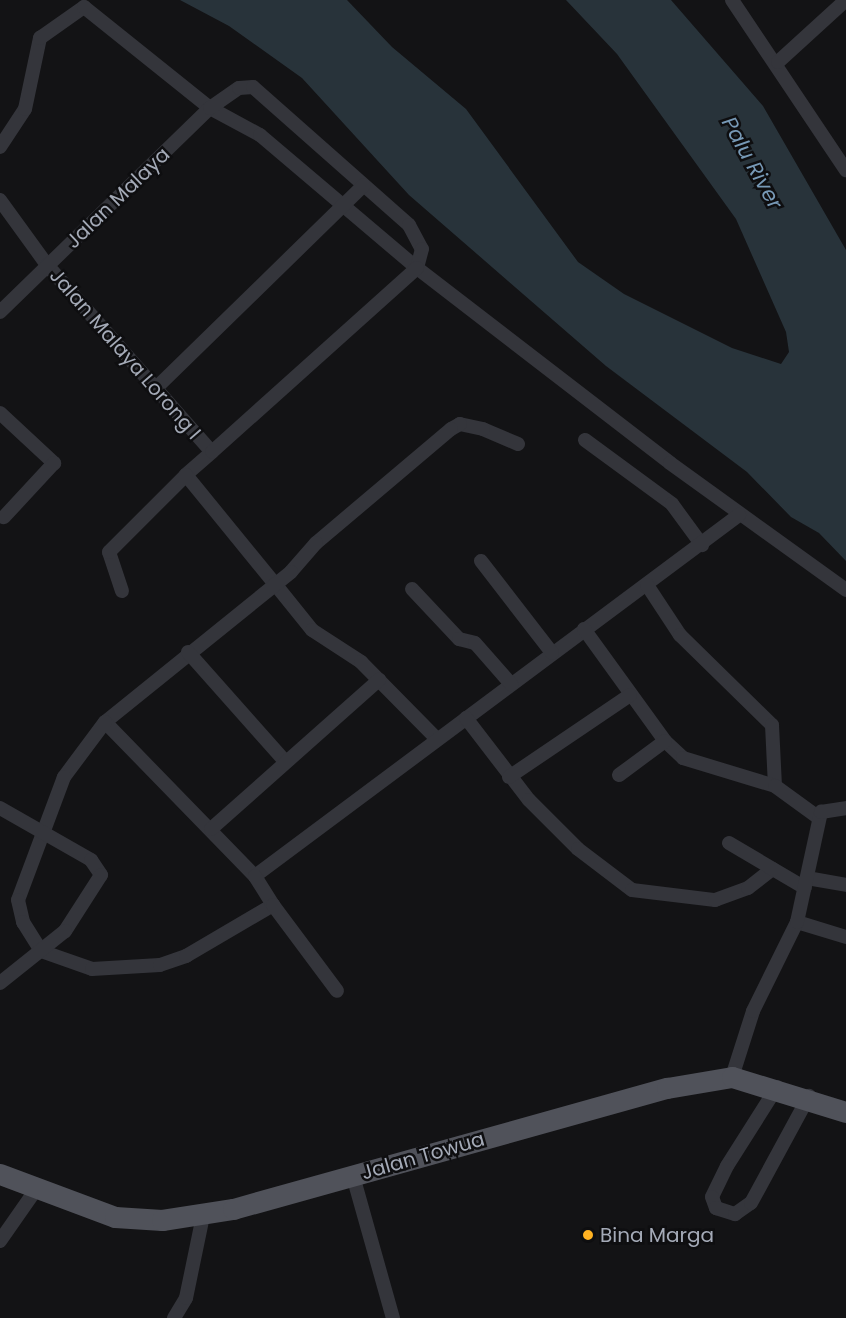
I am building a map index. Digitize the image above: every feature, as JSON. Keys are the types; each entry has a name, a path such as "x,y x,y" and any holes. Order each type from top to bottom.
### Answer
{"main road":[{"name":"Jalan Towua","path":"0,1174 115,1216 204,1216 667,1088 732,1077 809,1096 846,1112"}],"street":[{"path":"732,0 777,62 846,170"},
{"path":"777,62 846,0"},
{"path":"0,147 25,109 40,38 84,7 210,108 260,135 347,203 417,268 739,515 846,590"},
{"name":"Jalan Malaya","path":"0,312 210,108 239,88 253,87 409,225 422,249 417,268"},
{"path":"154,390 364,185"},
{"name":"Jalan Malaya Lorong I","path":"0,200 47,266 154,390 212,452 110,552 122,591"},
{"path":"212,452 417,268"},
{"path":"0,413 54,463 4,517"},
{"path":"35,955 18,900 41,831 63,777 105,722 188,652 275,584 451,429 460,424 483,429 518,444"},
{"path":"585,440 672,504 702,545"},
{"path":"186,475 312,630 379,680 437,739"},
{"path":"255,876 584,629 702,545 739,515"},
{"path":"481,561 552,653"},
{"path":"647,585 680,635 775,729 775,786"},
{"path":"412,589 459,639 475,643 511,684"},
{"path":"584,629 665,741 689,761 775,786 819,818"},
{"path":"188,652 284,760"},
{"path":"211,829 284,760 379,680"},
{"path":"509,777 630,695"},
{"path":"466,718 509,777 578,849 621,883 660,897 715,900 748,888 772,869"},
{"path":"105,722 255,876 337,991"},
{"path":"619,775 665,741"},
{"path":"732,1077 753,1011 798,922 819,818 826,807 846,808"},
{"path":"0,808 91,860 100,875 65,931 0,983"},
{"path":"729,843 772,869 806,883 846,885"},
{"path":"35,955 92,969 160,965 213,945 273,904"},
{"path":"798,922 846,937"},
{"path":"777,1087 727,1166 712,1197 716,1208 735,1214 751,1203 809,1096"},
{"path":"353,1176 393,1318"},
{"path":"0,1241 38,1188"},
{"path":"174,1318 186,1298 204,1216"}],"water":[{"name":"Palu River","path":"180,0 347,0 392,47 466,109 578,262 624,294 732,348 781,364 789,352 786,332 736,219 617,54 566,0 671,0 763,106 846,250 846,561 819,533 791,517 747,472 606,366 409,195 302,78 229,26"}],"place":[{"name":"Bina Marga","path":"588,1235"}]}
